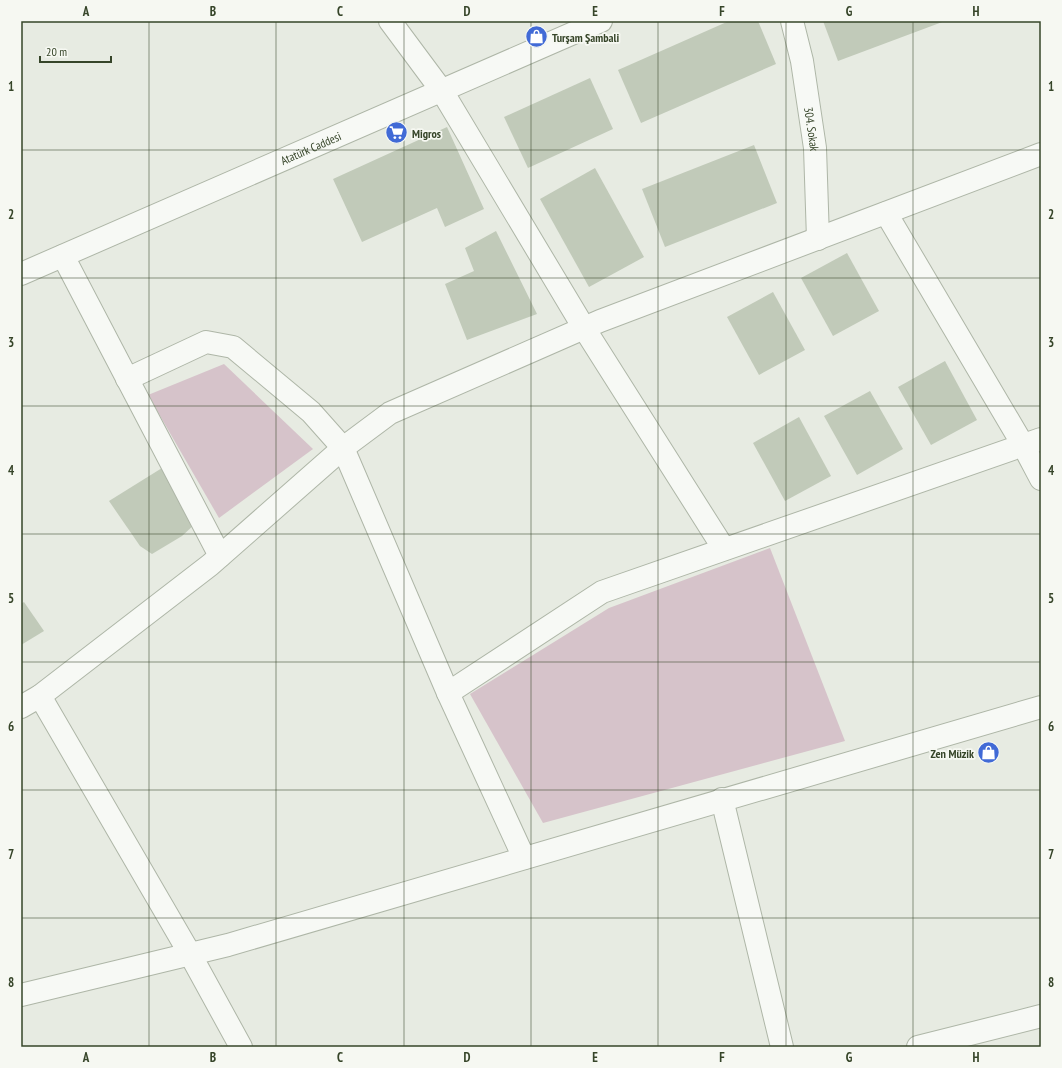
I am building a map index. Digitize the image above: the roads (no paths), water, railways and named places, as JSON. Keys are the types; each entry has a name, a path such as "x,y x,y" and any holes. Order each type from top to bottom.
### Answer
{"street":[{"path":"390,21 442,91 584,328 724,550"},
{"name":"Atatürk Caddesi","path":"21,274 601,21"},
{"name":"304. Sokak","path":"792,21 802,60 815,148 818,239"},
{"path":"21,707 40,696 220,556 343,448 390,413 584,328 1041,154"},
{"path":"886,213 1032,442 1041,479"},
{"path":"63,256 220,556"},
{"path":"127,379 206,342 233,347 311,412 343,448 448,693 524,858"},
{"path":"448,693 602,592 1032,442"},
{"path":"40,696 190,954 241,1047"},
{"path":"21,996 228,945 722,799 1041,707"},
{"path":"722,799 782,1047"},
{"path":"918,1047 1041,1016"}],"place":[{"name":"Turşam Şambali","path":"536,37"},
{"name":"Migros","path":"396,133"},
{"name":"Zen Müzik","path":"989,753"}]}
